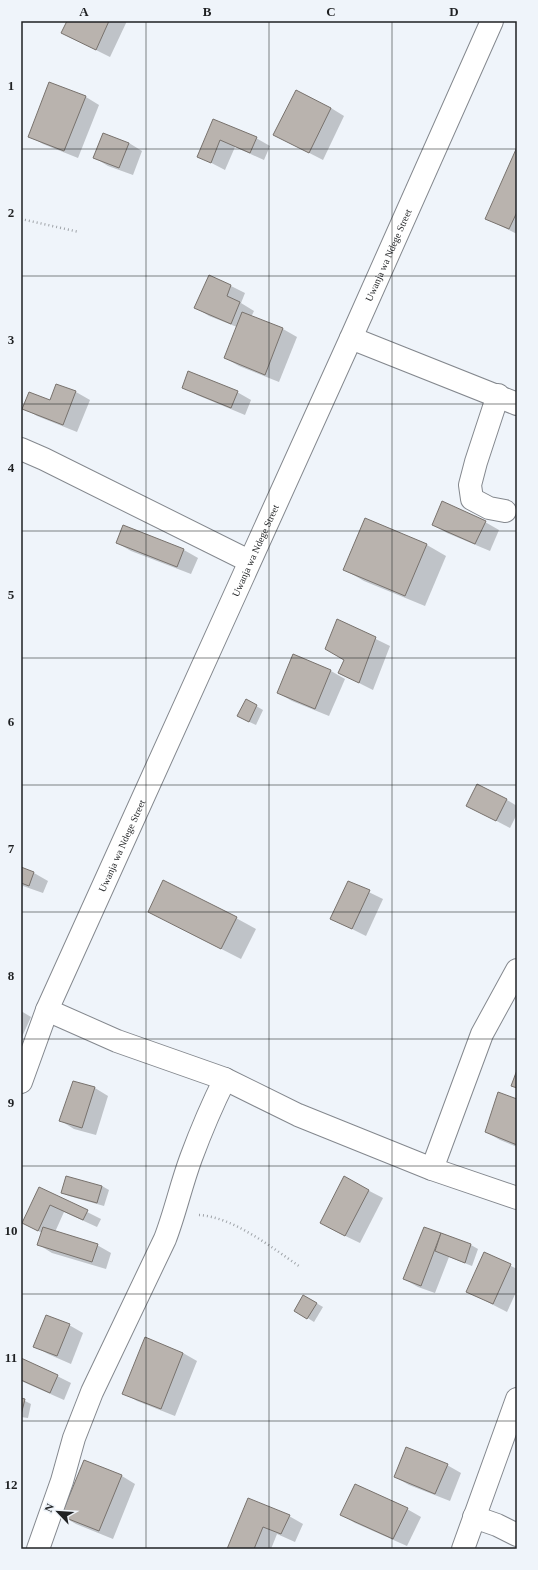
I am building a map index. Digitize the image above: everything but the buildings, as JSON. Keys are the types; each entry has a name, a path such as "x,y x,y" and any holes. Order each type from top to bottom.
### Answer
{"street":[{"name":"Uwanja wa Ndege Street","path":"21,1082 46,1010 146,793 492,21"},
{"path":"351,338 508,399 476,462 470,485 472,499 489,508 505,510"},
{"path":"21,448 249,561"},
{"path":"432,1169 482,1034 517,970"},
{"path":"46,1010 117,1041 224,1079 298,1115 432,1169 517,1198"},
{"path":"38,1549 62,1481 74,1438 92,1392 164,1239 174,1214 191,1160 208,1115 224,1079"},
{"path":"464,1549 474,1517 517,1399"},
{"path":"474,1517 497,1525 517,1535"}],"path":[{"path":"21,219 79,232"},
{"path":"174,1214 208,1216 233,1225 262,1241 299,1266"}]}
